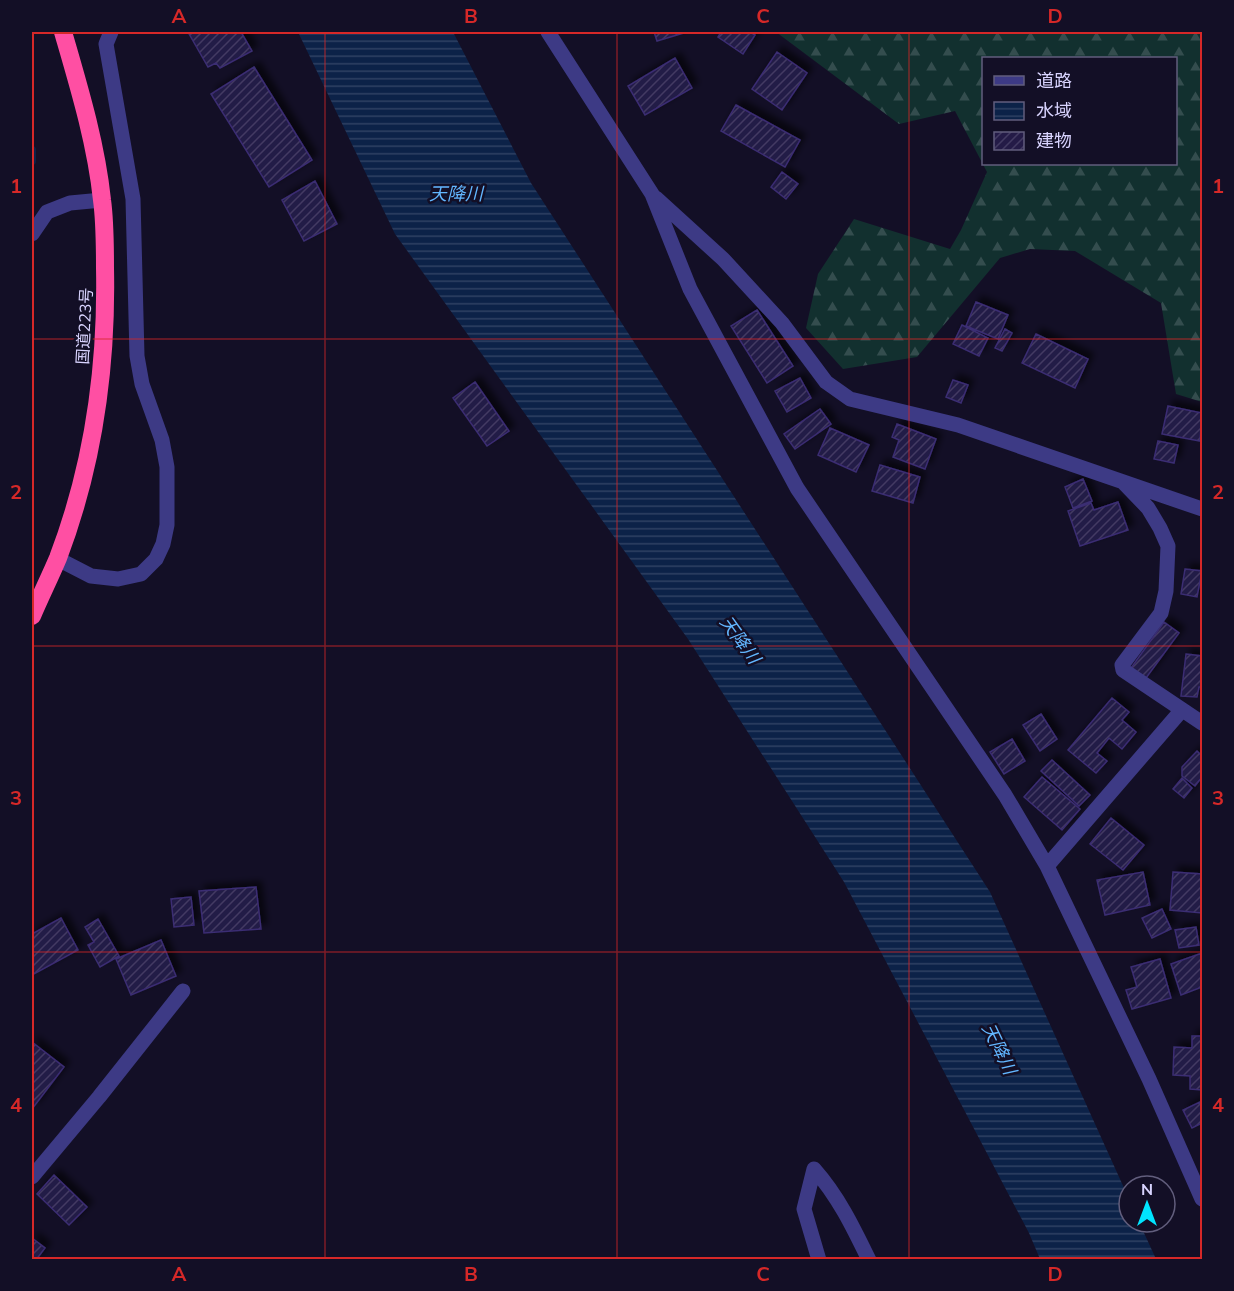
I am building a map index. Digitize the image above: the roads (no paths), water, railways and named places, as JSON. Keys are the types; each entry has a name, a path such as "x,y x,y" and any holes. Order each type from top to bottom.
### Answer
{"highway":[{"name":"国道223号","path":"32,616 58,559 78,497 100,389 105,290 102,200 93,147 63,32"}],"street":[{"path":"58,559 91,576 118,579 141,574 156,559 163,544 167,525 168,489 162,440 142,384 137,356 133,199 106,44 111,32"},
{"path":"548,32 652,194 690,289 797,488 1005,795 1047,866 1149,1079 1203,1199"},
{"path":"652,194 723,259 782,323 826,382 850,399 958,425 1203,509"},
{"path":"32,234 47,212 70,202 102,200"},
{"path":"1121,480 1148,508 1168,546 1166,591 1161,613 1129,654 1122,665 1123,670 1181,711 1203,723"},
{"path":"1047,866 1181,711"},
{"path":"32,1177 99,1097 183,990"},
{"path":"819,1260 804,1209 814,1169 834,1193 869,1260"}],"water":[{"name":"天降川","path":"298,32 453,32 531,183 990,892 1118,1174 1117,1234 1145,1234 1156,1259 1040,1259 1029,1233 844,882 688,639 395,234"}],"waterway":[{"path":"32,150 32,161"}]}
